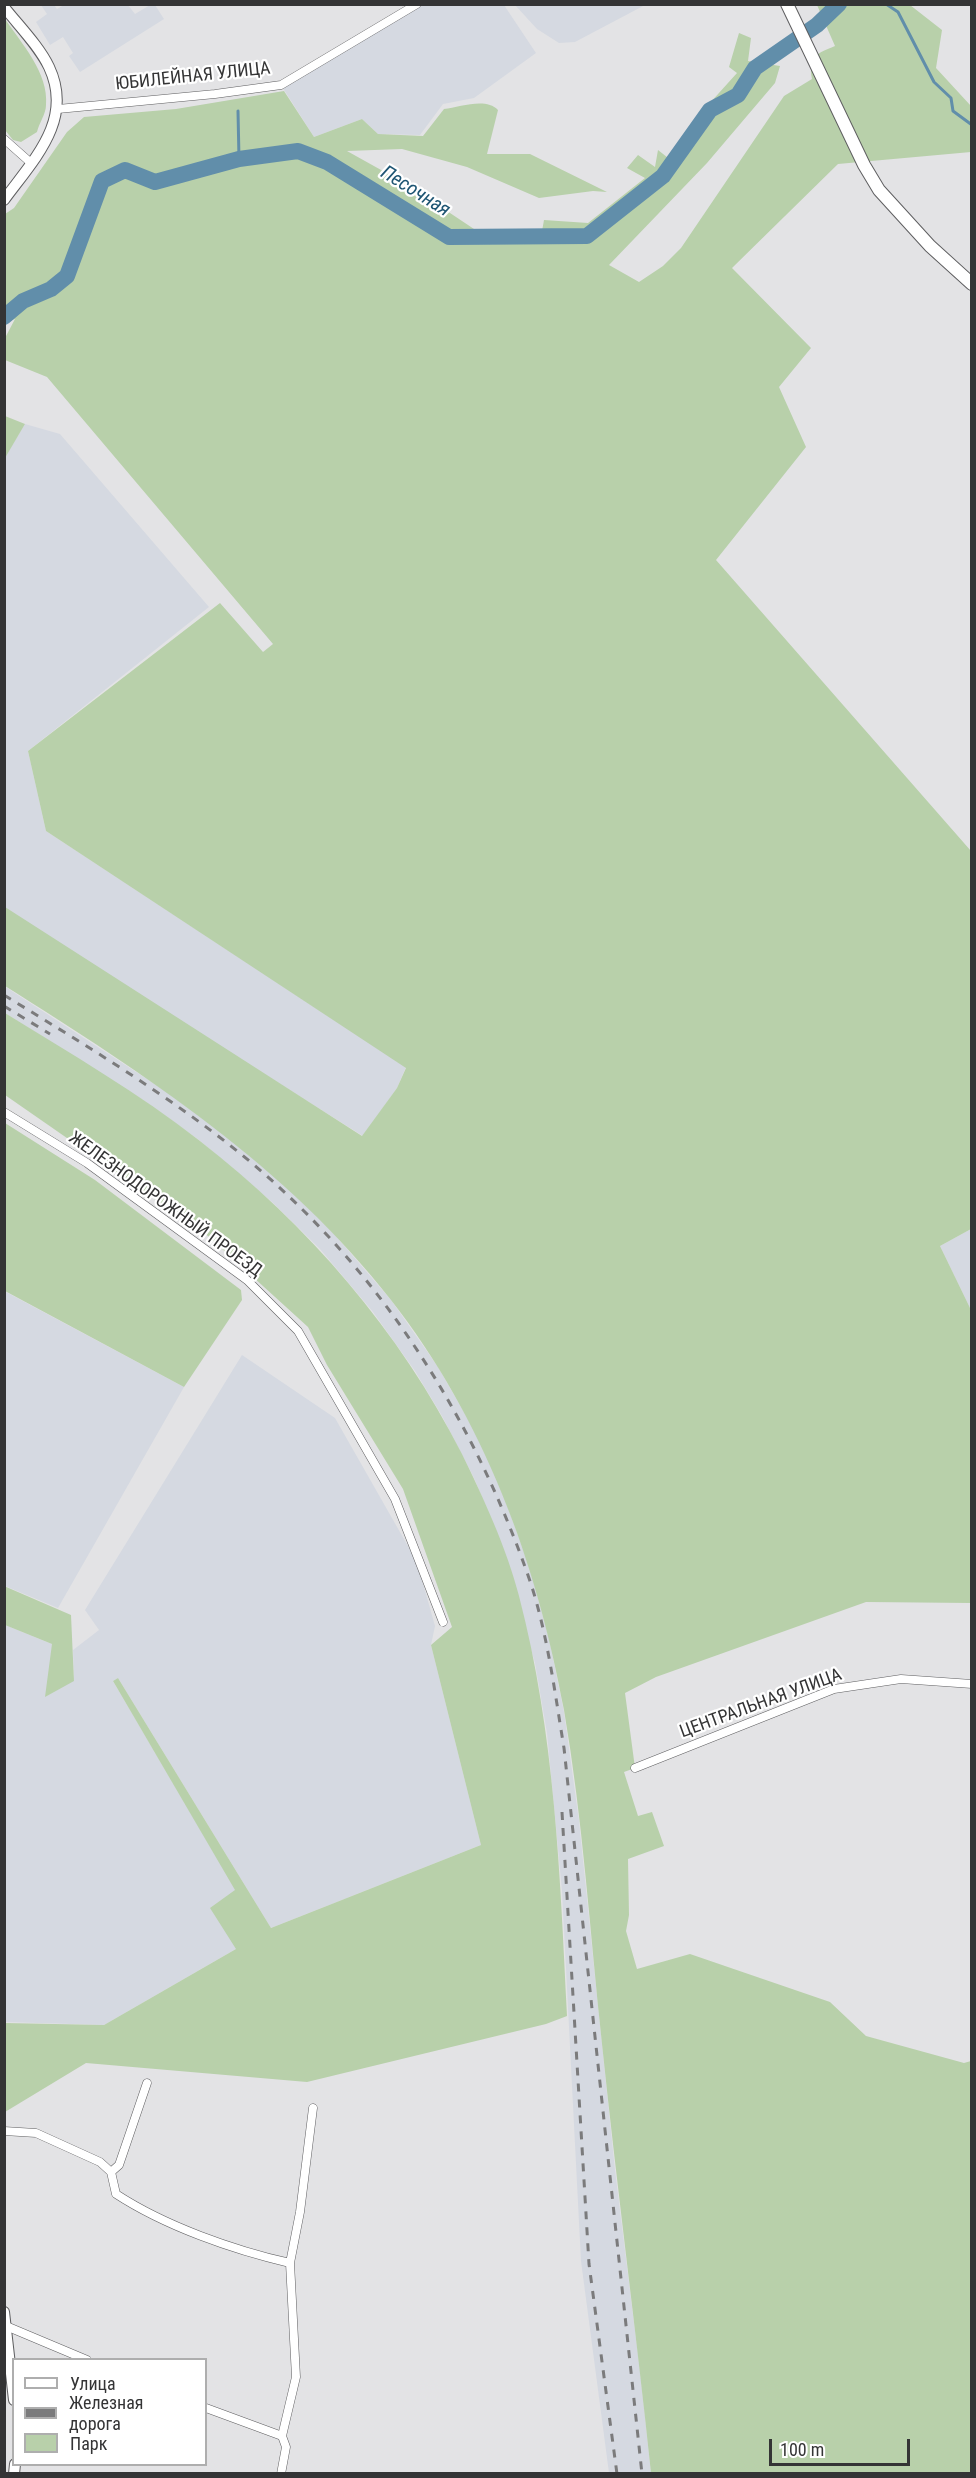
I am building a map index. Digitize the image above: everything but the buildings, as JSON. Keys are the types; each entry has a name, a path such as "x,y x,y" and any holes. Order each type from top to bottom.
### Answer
{"main road":[{"path":"787,4 864,165 879,190 930,246 972,284"}],"street":[{"name":"ЮБИЛЕЙНАЯ УЛИЦА","path":"58,109 216,94 280,85 417,4"},
{"path":"4,7 48,65 57,88 58,109 46,140 4,200"},
{"path":"4,139 31,163"},
{"name":"ЖЕЛЕЗНОДОРОЖНЫЙ ПРОЕЗД","path":"4,1112 87,1163 192,1239 247,1280 298,1331 395,1499 443,1622"},
{"name":"ЦЕНТРАЛЬНАЯ УЛИЦА","path":"635,1768 834,1689 901,1678 972,1684"},
{"path":"111,2172 119,2165 147,2083"},
{"path":"281,2474 286,2447 282,2436 296,2377 290,2263 300,2212 313,2108"},
{"path":"4,2130 36,2133 74,2148 100,2162 111,2172 116,2194 138,2208 200,2234 290,2263"},
{"path":"4,2312 12,2382"},
{"path":"6,2326 82,2358"},
{"path":"207,2408 282,2436"}],"shaded area":[{"path":"41,5 54,5 57,9 64,5 128,5 135,14 150,5 155,5 164,19 80,72 69,56 73,53 63,37 50,45 36,22 47,14"},
{"path":"417,5 504,5 536,53 474,98 443,104 420,135 378,134 362,119 314,137 281,85"},
{"path":"515,5 645,5 575,42 559,43 537,29"},
{"path":"25,424 60,434 209,607 28,751 46,831 406,1067 397,1088 363,1136 5,912 4,458"},
{"path":"4,986 167,1092 223,1133 292,1191 334,1234 391,1300 438,1367 476,1433 499,1483 531,1571 550,1643 564,1712 579,1821 615,2170 651,2473 609,2473 581,2261 562,1891 547,1733 535,1663 498,1536 474,1478 442,1416 415,1371 373,1312 320,1249 272,1202 199,1140 144,1101 5,1013"},
{"path":"971,1229 971,1310 940,1246"},
{"path":"4,1291 184,1387 58,1608 5,1586"},
{"path":"242,1355 335,1418 417,1562 435,1626 431,1645 481,1845 271,1928 118,1678 113,1681 236,1890 236,1949 104,2025 5,2022 5,1625 52,1644 74,1681 73,1650 99,1630 85,1610"}],"green space":[{"path":"817,5 910,5 942,30 936,68 971,106 971,152 838,164 732,268 811,348 779,387 806,447 716,560 971,851 971,1229 940,1246 971,1310 971,1603 866,1602 656,1677 625,1693 635,1768 624,1772 638,1816 652,1812 664,1846 628,1859 629,1915 626,1931 637,1969 690,1954 830,2002 866,2036 964,2063 971,2061 971,2473 651,2473 571,1751 553,1655 539,1600 502,1494 453,1393 424,1346 391,1300 307,1207 260,1165 162,1089 5,986 5,907 362,1136 397,1088 406,1068 46,831 28,751 220,603 263,652 273,644 47,377 5,360 5,338 15,319 5,323 5,214 14,208 67,132 84,117 176,109 284,91 314,137 362,119 378,134 423,136 444,109 480,103 493,106 498,110 487,154 530,154 607,192 593,191 539,198 467,167 402,149 347,151 408,185 474,229 540,242 544,220 588,223 645,178 627,168 638,155 655,167 658,150 677,165 708,121 709,104 737,73 729,67 739,33 751,38 748,61 780,66 775,83 707,163 609,265 639,282 663,266 681,248 784,96 812,79 811,65 815,57 835,46"},
{"path":"5,19 33,59 46,93 46,108 37,132 21,142 13,140 5,130"},
{"path":"5,416 25,424 5,458"},
{"path":"5,1013 104,1074 177,1123 278,1208 348,1283 380,1323 437,1408 462,1454 501,1542 514,1578 531,1648 541,1700 554,1804 567,2016 546,2024 307,2082 86,2063 5,2112 5,2023 104,2025 236,1949 210,1908 235,1890 113,1681 118,1678 271,1928 481,1845 431,1645 452,1627 403,1489 327,1365 308,1327 208,1236 5,1095"},
{"path":"5,1123 95,1180 241,1290 242,1300 184,1387 5,1291"},
{"path":"4,1586 71,1615 74,1681 45,1697 52,1644 5,1625"}],"waterway":[{"name":"Песочная","path":"4,317 23,301 51,289 67,276 102,181 125,170 155,182 239,159 298,151 327,162 449,237 587,236 663,176 710,110 738,95 755,68 817,25 839,4"},
{"path":"886,4 898,12 934,82 951,98 953,111 972,125"},
{"path":"238,111 239,159"}],"railway":[{"path":"4,995 113,1063 218,1136 272,1180 321,1229 367,1281 408,1336 445,1395 478,1456 506,1519 531,1584 542,1624 564,1748 642,2474"},
{"path":"4,1006 50,1034"},
{"path":"562,1812 589,2264 617,2474"}]}
